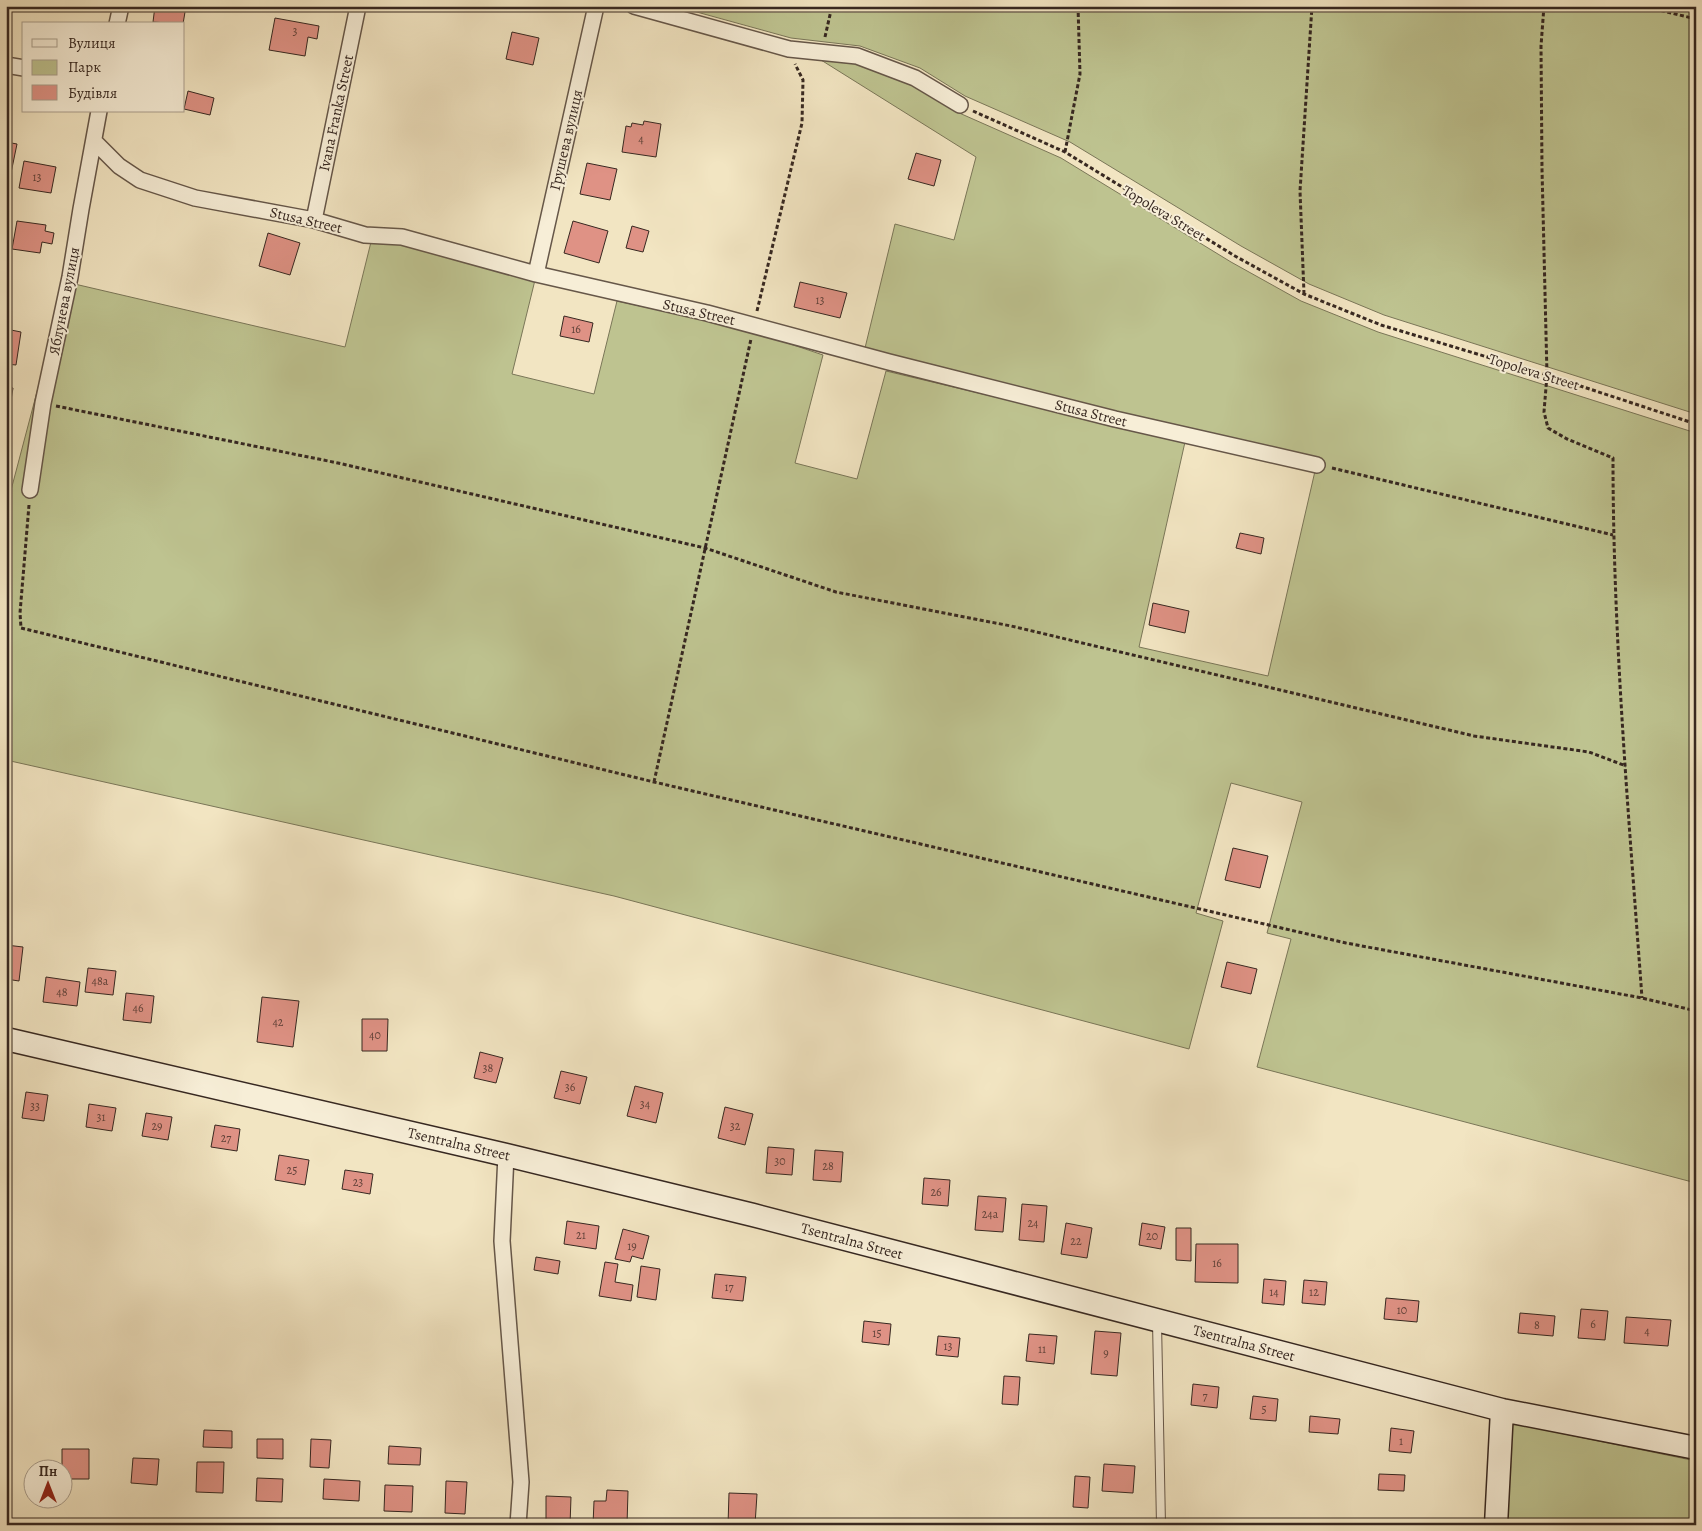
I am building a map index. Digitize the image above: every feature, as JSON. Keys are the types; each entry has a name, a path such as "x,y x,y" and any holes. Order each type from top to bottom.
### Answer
{"street":[{"path":"117,22 121,6"},
{"name":"Ivana Franka Street","path":"314,220 358,6"},
{"name":"Грушева вулиця","path":"536,274 596,6"},
{"path":"634,6 789,49 858,56 915,78 960,105"},
{"path":"6,65 22,68"},
{"name":"Яблунева вулиця","path":"30,490 43,403 70,277 99,112"},
{"name":"Stusa Street","path":"94,141 119,166 140,180 196,198 314,220 365,235 402,237 536,274 754,325 889,362 1115,419 1317,465"},
{"name":"Tsentralna Street","path":"6,1039 506,1155 753,1215 1157,1320 1502,1420 1696,1448"},
{"path":"506,1155 502,1241 521,1482 518,1525"},
{"path":"1496,1525 1502,1420"}],"lane":[{"path":"1157,1320 1161,1525"}],"path":[{"path":"821,53 832,6"},
{"path":"1065,152 1080,74 1078,6"},
{"path":"1304,294 1300,191 1312,6"},
{"path":"1544,6 1541,46 1547,375 1544,412 1548,428 1567,439 1614,458 1613,535 1642,998"},
{"path":"1642,6 1696,19"},
{"path":"654,782 754,325 802,123 803,80 789,49"},
{"name":"Topoleva Street","path":"960,105 1065,152 1235,256 1304,294 1381,325 1547,375 1696,424"},
{"path":"43,403 338,463 705,548 836,592 1011,626 1474,736 1589,752 1626,766"},
{"path":"1317,465 1613,535"},
{"path":"30,490 20,613 21,628 654,782 1346,943 1642,998 1696,1011"}],"green space":[{"path":"675,6 1696,6 1696,414 1384,315 1309,284 1241,246 1070,142 965,96 920,68 860,46 791,38"},
{"path":"821,60 856,64 911,85 957,112 1061,158 1231,262 1301,301 1378,332 1696,433 1696,1183 1257,1067 1291,939 1267,933 1302,802 1231,783 1196,913 1223,921 1189,1049 614,896 6,760 6,521 10,494 66,282 345,347 371,242 400,244 535,280 512,374 594,394 617,301 752,331 823,355 795,463 857,479 886,371 1185,442 1139,647 1268,676 1318,458 1116,412 865,348 895,224 954,240 976,157"},
{"path":"1511,1423 1696,1461 1696,1525 1507,1525"}],"building":[{"path":"155,6 186,6 183,22 153,22"},
{"path":"275,18 319,26 317,39 308,37 305,56 269,50"},
{"path":"512,32 539,38 533,65 506,59"},
{"path":"188,91 214,98 210,115 185,109"},
{"path":"644,121 661,124 656,157 622,152 626,126 631,127 632,123 643,125"},
{"path":"6,142 17,144 11,173 6,172"},
{"path":"916,153 941,160 934,186 908,179"},
{"path":"24,161 56,167 51,193 19,188"},
{"path":"587,163 617,169 610,200 580,194"},
{"path":"17,221 46,225 45,231 54,233 52,244 42,242 40,253 12,249"},
{"path":"573,221 608,231 599,263 564,253"},
{"path":"632,226 649,231 643,252 626,248"},
{"path":"268,233 300,243 290,275 259,266"},
{"path":"800,282 847,293 840,318 794,307"},
{"path":"564,316 593,323 589,342 560,336"},
{"path":"6,329 21,332 16,365 6,364"},
{"path":"6,387 13,388 9,412 6,412"},
{"path":"1240,533 1264,538 1261,554 1236,548"},
{"path":"1153,603 1189,611 1185,633 1149,625"},
{"path":"1233,848 1268,856 1260,888 1225,880"},
{"path":"6,945 23,947 19,981 6,979"},
{"path":"1227,962 1257,969 1251,994 1221,987"},
{"path":"88,968 116,971 113,995 85,992"},
{"path":"46,977 80,982 77,1006 43,1002"},
{"path":"126,993 154,996 151,1023 123,1020"},
{"path":"262,997 299,1001 293,1047 257,1042"},
{"path":"362,1019 388,1019 387,1051 362,1051"},
{"path":"480,1052 503,1058 496,1083 474,1078"},
{"path":"561,1071 587,1077 580,1104 554,1098"},
{"path":"635,1086 663,1093 656,1123 627,1116"},
{"path":"26,1092 48,1095 44,1121 22,1118"},
{"path":"89,1104 116,1108 112,1131 86,1127"},
{"path":"725,1107 753,1114 745,1145 718,1138"},
{"path":"146,1113 172,1117 168,1140 142,1136"},
{"path":"215,1125 240,1129 237,1151 211,1147"},
{"path":"768,1147 794,1149 792,1175 766,1173"},
{"path":"815,1150 843,1152 841,1182 813,1180"},
{"path":"279,1155 309,1160 305,1185 275,1180"},
{"path":"345,1170 373,1174 370,1194 342,1189"},
{"path":"924,1178 950,1180 948,1206 922,1204"},
{"path":"978,1196 1006,1198 1003,1232 975,1230"},
{"path":"1022,1204 1047,1206 1044,1242 1019,1240"},
{"path":"567,1221 599,1226 596,1249 564,1244"},
{"path":"1066,1223 1092,1228 1087,1258 1061,1254"},
{"path":"1142,1223 1165,1227 1161,1249 1139,1245"},
{"path":"1176,1228 1191,1228 1191,1261 1176,1260"},
{"path":"623,1229 649,1236 643,1259 632,1256 630,1262 615,1259"},
{"path":"1196,1244 1238,1244 1238,1283 1195,1282"},
{"path":"536,1257 560,1261 558,1274 534,1270"},
{"path":"605,1262 618,1264 615,1282 633,1285 631,1301 599,1296"},
{"path":"641,1266 660,1269 656,1300 637,1297"},
{"path":"715,1274 746,1277 743,1301 712,1298"},
{"path":"1264,1279 1286,1281 1284,1305 1262,1303"},
{"path":"1304,1280 1327,1282 1325,1305 1302,1303"},
{"path":"1386,1298 1419,1301 1417,1322 1384,1319"},
{"path":"1581,1309 1608,1311 1605,1340 1578,1338"},
{"path":"1520,1313 1555,1316 1553,1336 1518,1333"},
{"path":"1626,1317 1671,1320 1668,1346 1624,1343"},
{"path":"864,1321 891,1324 889,1345 862,1342"},
{"path":"1095,1331 1121,1333 1117,1376 1091,1374"},
{"path":"1029,1334 1057,1336 1054,1364 1026,1361"},
{"path":"938,1336 960,1338 958,1357 936,1355"},
{"path":"1004,1376 1020,1377 1018,1405 1002,1404"},
{"path":"1193,1384 1219,1387 1217,1408 1191,1405"},
{"path":"1253,1396 1278,1399 1276,1421 1250,1419"},
{"path":"1310,1416 1340,1419 1338,1434 1309,1432"},
{"path":"1391,1428 1414,1431 1411,1453 1389,1451"},
{"path":"204,1430 232,1431 232,1448 203,1447"},
{"path":"257,1439 283,1439 283,1459 257,1458"},
{"path":"311,1439 331,1440 329,1468 310,1467"},
{"path":"389,1446 421,1448 420,1465 388,1464"},
{"path":"62,1449 89,1449 89,1479 72,1479 72,1458 62,1458"},
{"path":"133,1458 159,1459 157,1485 131,1483"},
{"path":"197,1462 224,1462 223,1493 196,1492"},
{"path":"1104,1464 1135,1466 1133,1493 1102,1491"},
{"path":"1379,1474 1405,1475 1404,1491 1378,1490"},
{"path":"1075,1476 1090,1477 1088,1508 1073,1507"},
{"path":"257,1478 283,1479 282,1502 256,1501"},
{"path":"324,1479 360,1481 359,1501 323,1499"},
{"path":"446,1481 467,1482 465,1514 445,1513"},
{"path":"385,1485 413,1486 412,1512 384,1511"},
{"path":"607,1490 628,1491 627,1525 593,1525 594,1501 606,1501"},
{"path":"729,1493 757,1494 755,1525 728,1525"},
{"path":"546,1496 571,1497 570,1525 546,1525"},
{"path":"665,1521 697,1522 697,1525 664,1525"}]}
